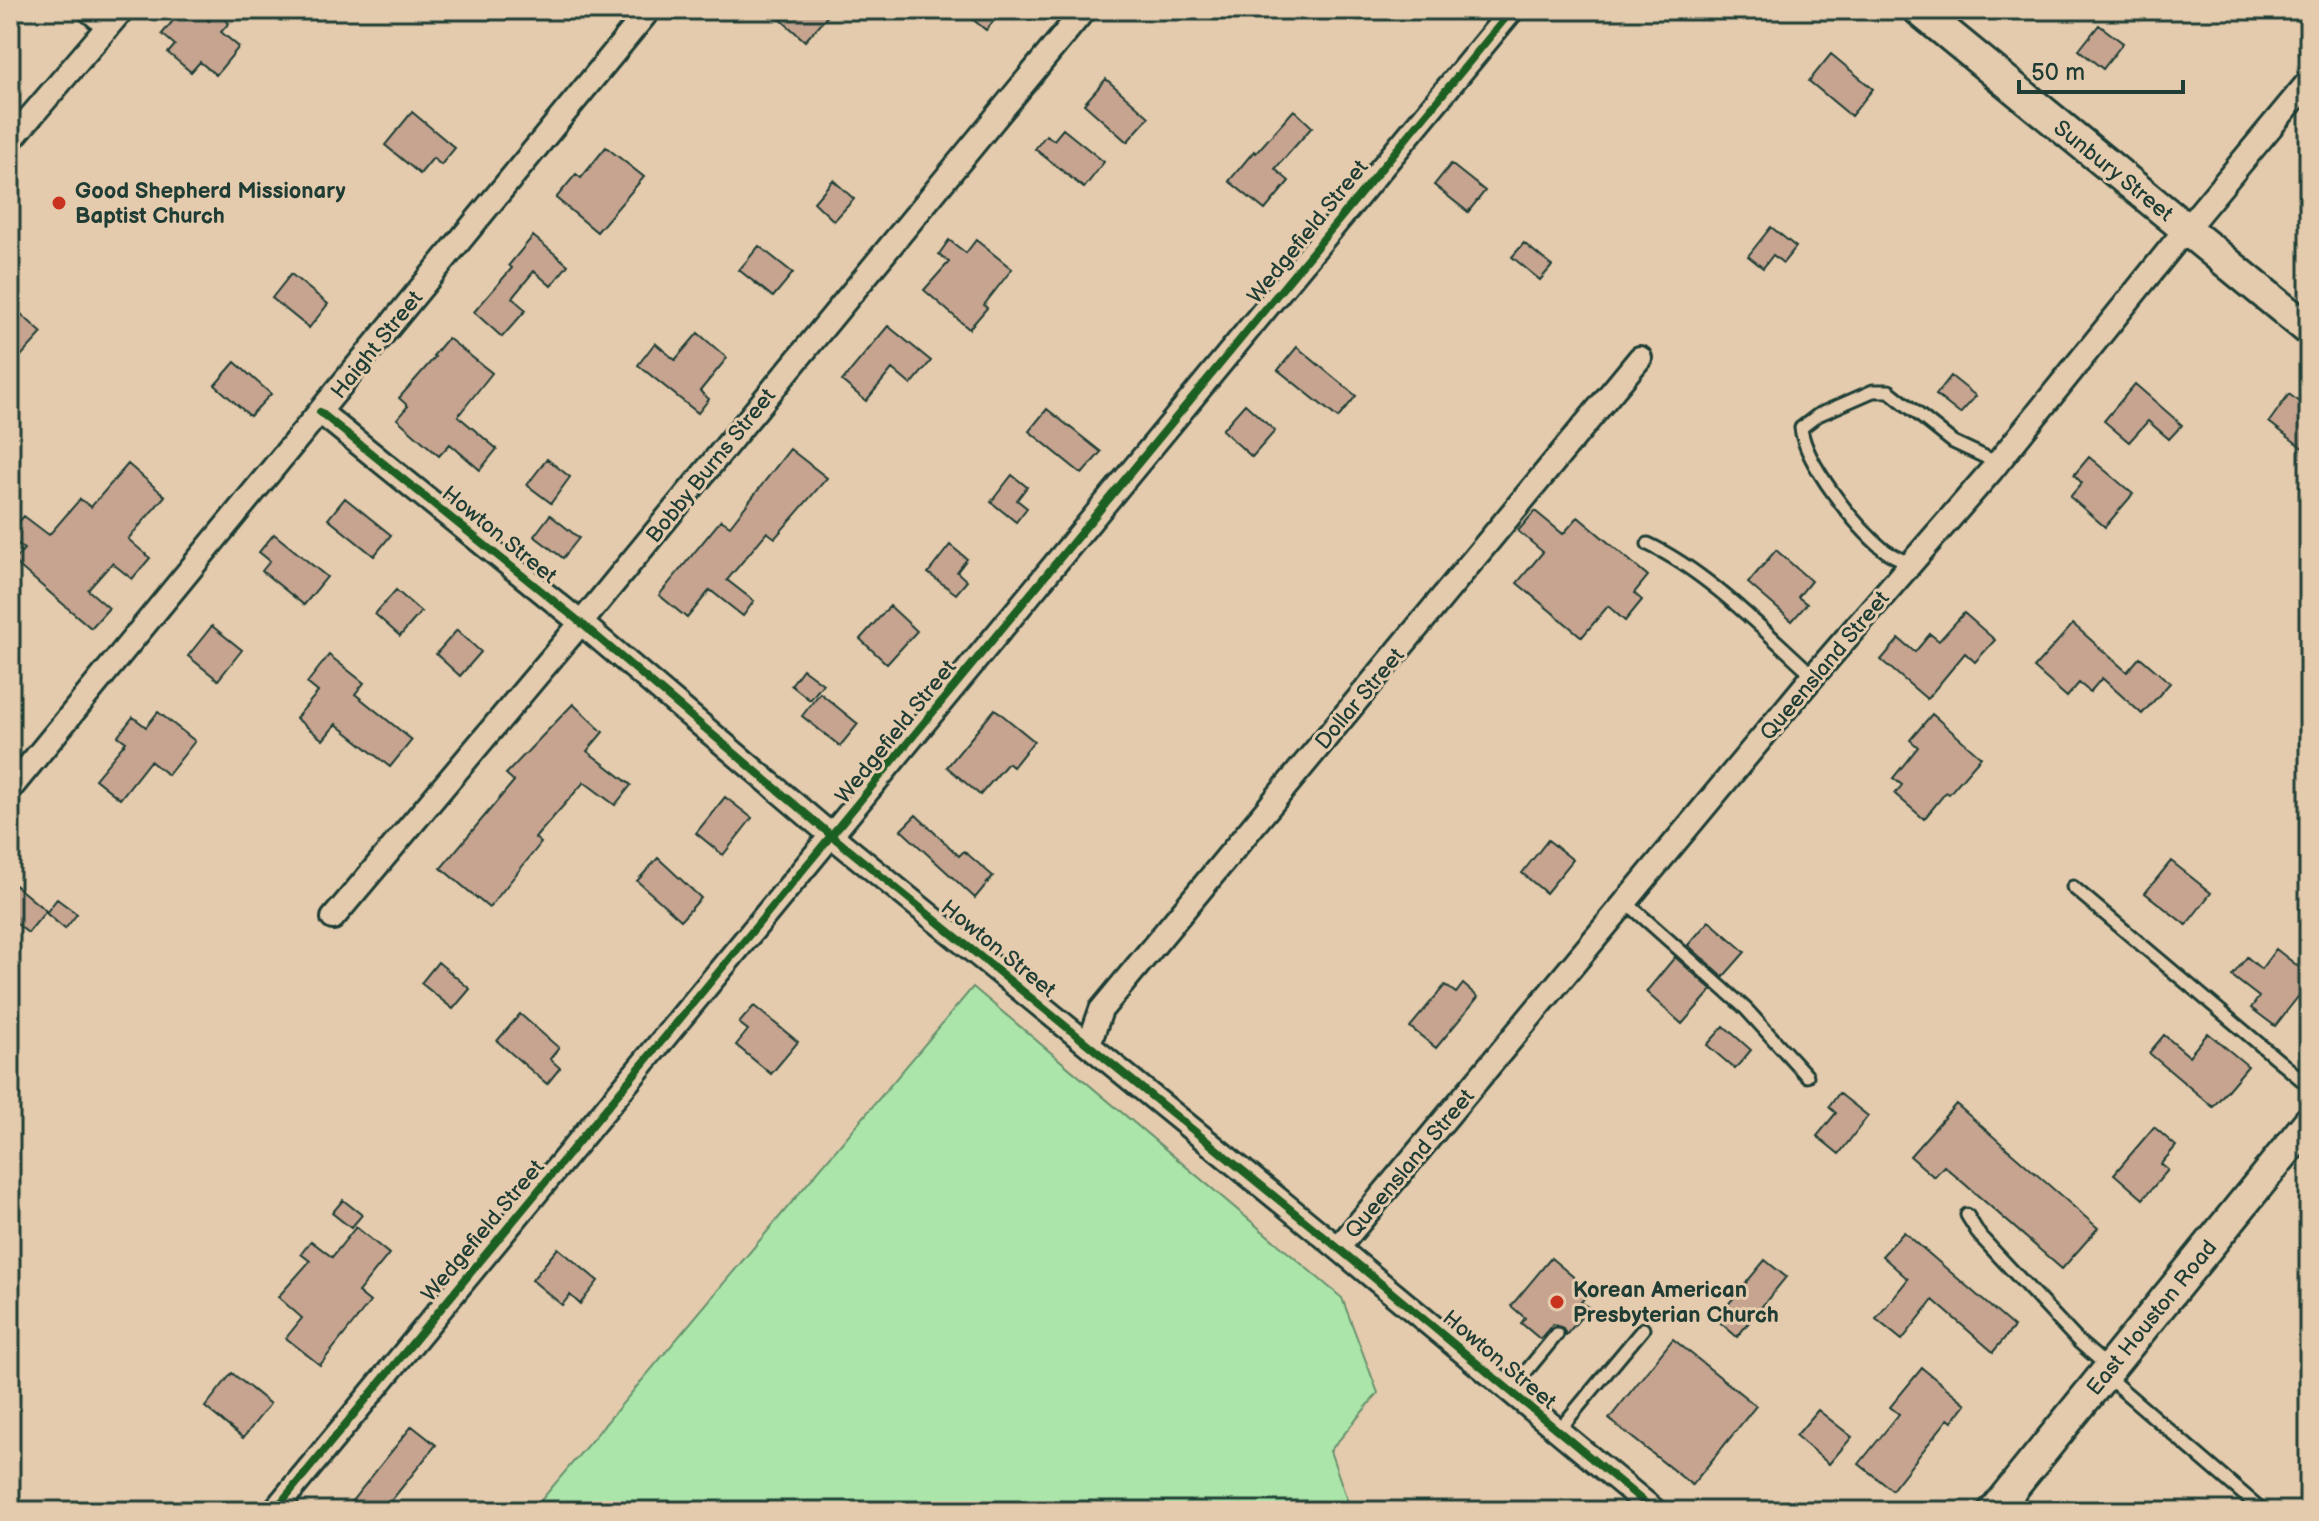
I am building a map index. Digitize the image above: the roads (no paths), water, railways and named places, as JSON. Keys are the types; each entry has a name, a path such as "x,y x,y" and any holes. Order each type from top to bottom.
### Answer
{"street":[{"path":"10,141 115,18 89,10"},
{"name":"Haight Street","path":"10,789 649,10"},
{"name":"Bobby Burns Street","path":"333,918 581,623 1084,10"},
{"name":"Wedgefield Street","path":"274,1511 1512,10"},
{"name":"Sunbury Street","path":"1919,10 2309,330"},
{"name":"Queensland Street","path":"1338,1248 1814,676 1998,463 2309,81"},
{"name":"Dollar Street","path":"1089,1044 1101,1010 1640,358"},
{"name":"Howton Street","path":"320,412 581,623 832,836 1655,1511"},
{"name":"East Houston Road","path":"1994,1511 2309,1122"}],"lane":[{"path":"1911,564 1885,551 1841,505 1810,458 1801,428 1818,415 1873,391 1889,391 1953,442 1998,463"},
{"path":"1648,544 1665,552 1714,588 1814,676"},
{"path":"2073,887 2309,1086"},
{"path":"1626,902 1746,1009 1807,1076"},
{"path":"1967,1215 1980,1236 2107,1372 2263,1511"},
{"path":"1558,1431 1643,1329"},
{"path":"1510,1391 1557,1334"}],"place":[{"name":"Good Shepherd Missionary Baptist Church","path":"59,203"},
{"name":"Korean American Presbyterian Church","path":"1557,1302"}]}
